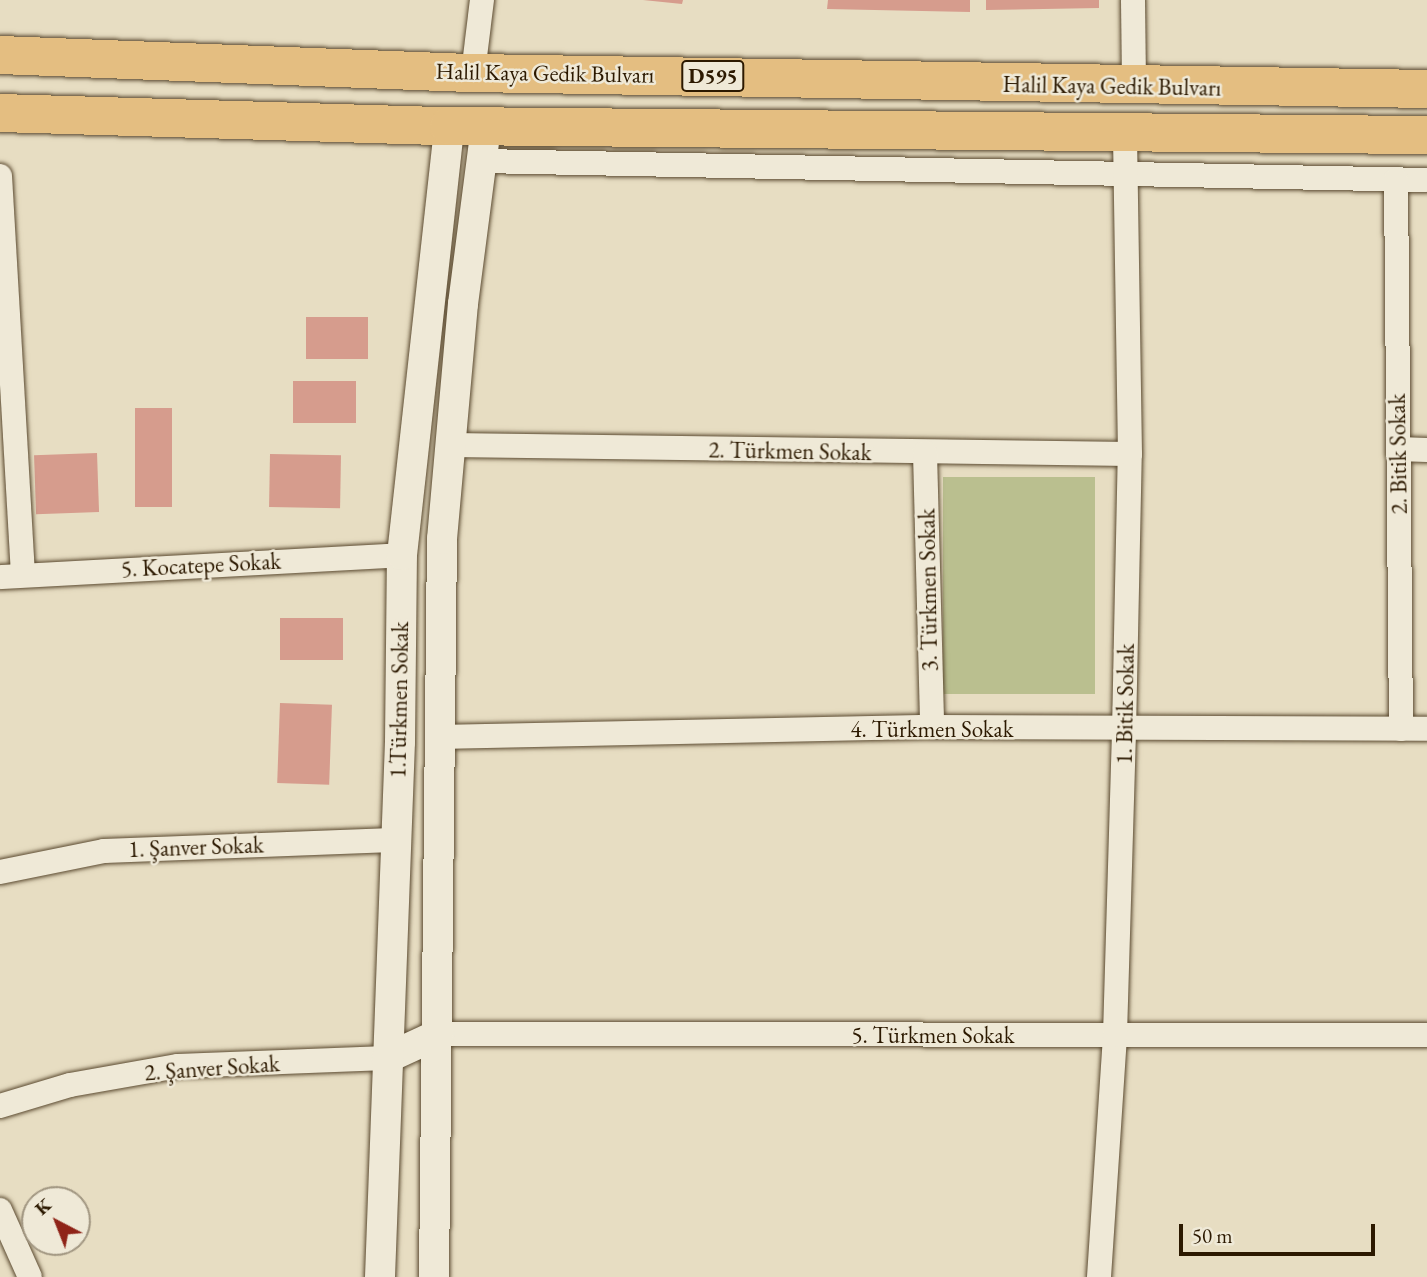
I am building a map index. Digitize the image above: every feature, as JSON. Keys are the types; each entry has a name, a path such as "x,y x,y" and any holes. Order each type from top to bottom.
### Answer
{"highway":[{"name":"Halil Kaya Gedik Bulvarı","path":"0,55 473,73 807,77 1134,88 1427,89"},
{"name":"Halil Kaya Gedik Bulvarı","path":"0,113 449,126 484,144 1125,131 1427,135"}],"street":[{"path":"473,73 482,0"},
{"path":"1133,0 1134,88"},
{"name":"1.Türkmen Sokak","path":"380,1277 393,839 400,742 402,555 449,126"},
{"name":"1. Bitik Sokak","path":"1099,1277 1115,1035 1124,732 1130,454 1125,131"},
{"path":"484,144 1126,174 1427,180"},
{"name":"1.Türkmen Sokak","path":"433,1277 439,1034 438,737 442,539 484,144"},
{"path":"0,176 11,575"},
{"name":"2. Bitik Sokak","path":"1396,180 1401,729"},
{"name":"2. Türkmen Sokak","path":"450,445 1130,454"},
{"path":"1398,449 1427,450"},
{"name":"3. Türkmen Sokak","path":"925,453 932,727"},
{"name":"5. Kocatepe Sokak","path":"11,575 402,555"},
{"name":"4. Türkmen Sokak","path":"438,737 932,727 1124,732 1427,729"},
{"path":"400,742 438,737"},
{"name":"1. Şanver Sokak","path":"0,872 104,851 393,839"},
{"path":"387,1059 439,1034"},
{"name":"5. Türkmen Sokak","path":"439,1034 1427,1035"},
{"name":"2. Şanver Sokak","path":"0,1106 70,1085 178,1066 387,1059"},
{"path":"0,1210 30,1277"}],"green space":[{"path":"943,477 1095,477 1095,694 943,694"}],"building":[{"path":"643,0 683,0 682,4"},
{"path":"828,0 970,0 970,12 827,9"},
{"path":"986,0 1099,0 1099,8 986,10"},
{"path":"306,317 368,317 368,359 306,359"},
{"path":"293,381 356,381 356,423 293,423"},
{"path":"135,408 172,408 172,507 135,507"},
{"path":"97,453 99,512 36,514 34,455"},
{"path":"270,454 341,455 340,508 269,507"},
{"path":"280,618 343,618 343,660 280,660"},
{"path":"280,703 332,705 329,785 277,783"}]}
